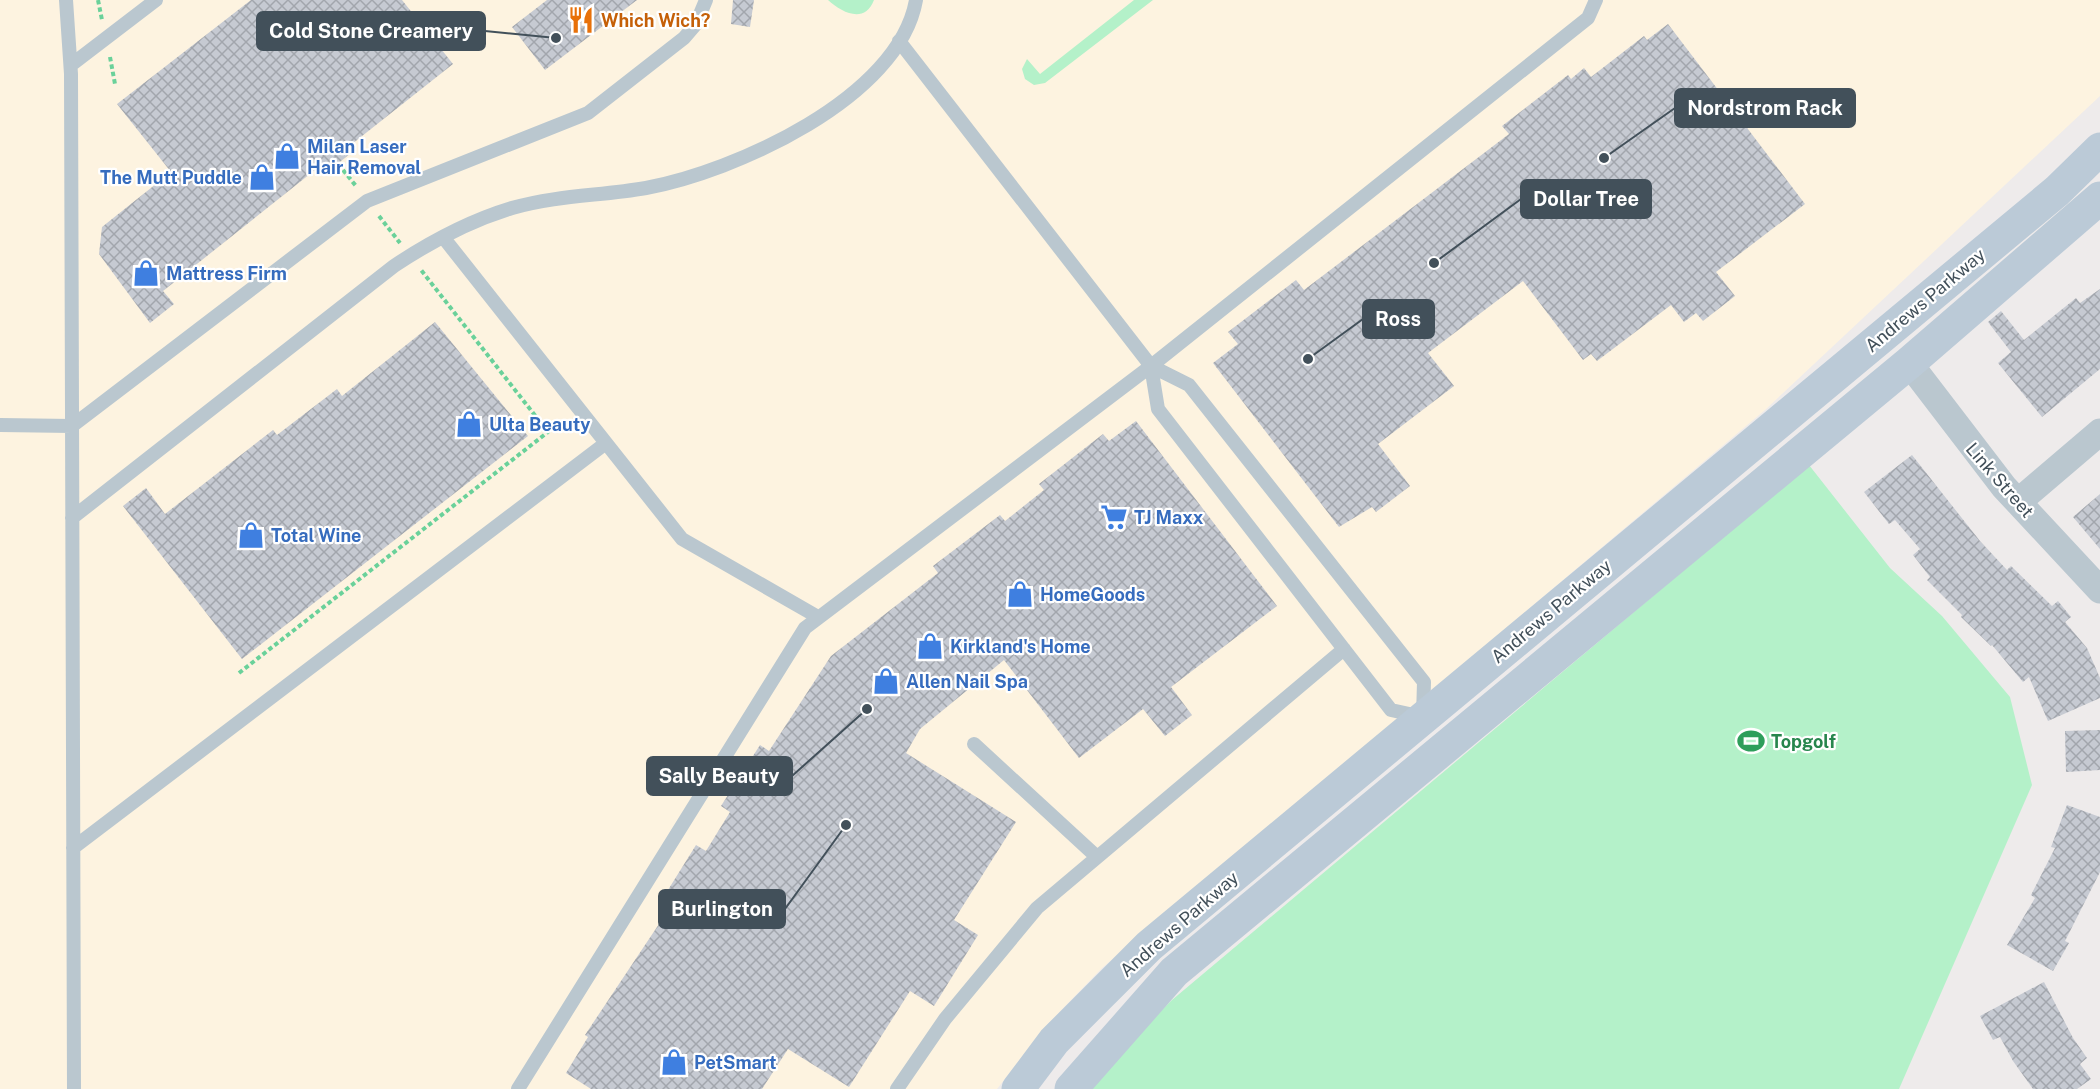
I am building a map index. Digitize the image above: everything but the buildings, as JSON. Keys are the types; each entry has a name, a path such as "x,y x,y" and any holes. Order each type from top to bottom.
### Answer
{"street":[{"name":"Andrews Parkway","path":"1017,1089 1054,1041 1149,946 2048,199 2100,148"},
{"name":"Andrews Parkway","path":"1071,1089 1174,972 1909,363 2100,198"},
{"name":"Link Street","path":"1909,363 1982,461 2100,590"},
{"path":"2018,502 2100,432"},
{"path":"1423,717 1446,748"}],"lane":[{"path":"66,0 71,65 74,1089"},
{"path":"71,65 156,0"},
{"path":"0,425 72,426 367,201 588,113 684,38 696,24 706,0"},
{"path":"72,519 410,255 442,237 478,220 536,202 574,195 647,188 707,173 786,138 832,109 873,76 908,28 916,0"},
{"path":"518,1089 804,628 1152,366 1588,18 1596,0"},
{"path":"899,41 1152,366 1189,385 1425,682 1423,717 1391,710 1344,650 1158,409 1152,366"},
{"path":"442,237 682,539 818,617"},
{"path":"73,848 606,443"},
{"path":"897,1089 945,1019 1037,908 1344,650"},
{"path":"974,744 1097,857"}],"path":[{"path":"239,674 548,432 344,170"}],"shaded area":[{"path":"0,0 2100,0 2100,96 1765,410 1102,968 1046,1026 997,1089 0,1089"}],"green space":[{"path":"828,0 874,0 865,12 853,14 840,9"},
{"path":"1134,0 1153,0 1045,83 1034,85 1025,79 1022,69 1027,59 1040,74"},
{"name":"Topgolf","path":"1809,465 1890,568 1942,616 2010,697 2032,785 1899,1089 1089,1089 1143,1028 1172,1000"}],"place":[{"name":"Which Wich?","path":"581,20"},
{"name":"Cold Stone Creamery","path":"556,38"},
{"name":"Milan Laser Hair Removal","path":"287,156"},
{"name":"Nordstrom Rack","path":"1604,158"},
{"name":"The Mutt Puddle","path":"262,177"},
{"name":"Dollar Tree","path":"1434,263"},
{"name":"Mattress Firm","path":"146,273"},
{"name":"Ross","path":"1308,359"},
{"name":"Ulta Beauty","path":"469,424"},
{"name":"TJ Maxx","path":"1114,517"},
{"name":"Total Wine","path":"251,535"},
{"name":"HomeGoods","path":"1020,594"},
{"name":"Kirkland's Home","path":"930,646"},
{"name":"Allen Nail Spa","path":"886,681"},
{"name":"Sally Beauty","path":"867,709"},
{"name":"Topgolf","path":"1751,741"},
{"name":"Burlington","path":"846,825"},
{"name":"PetSmart","path":"674,1062"}]}
